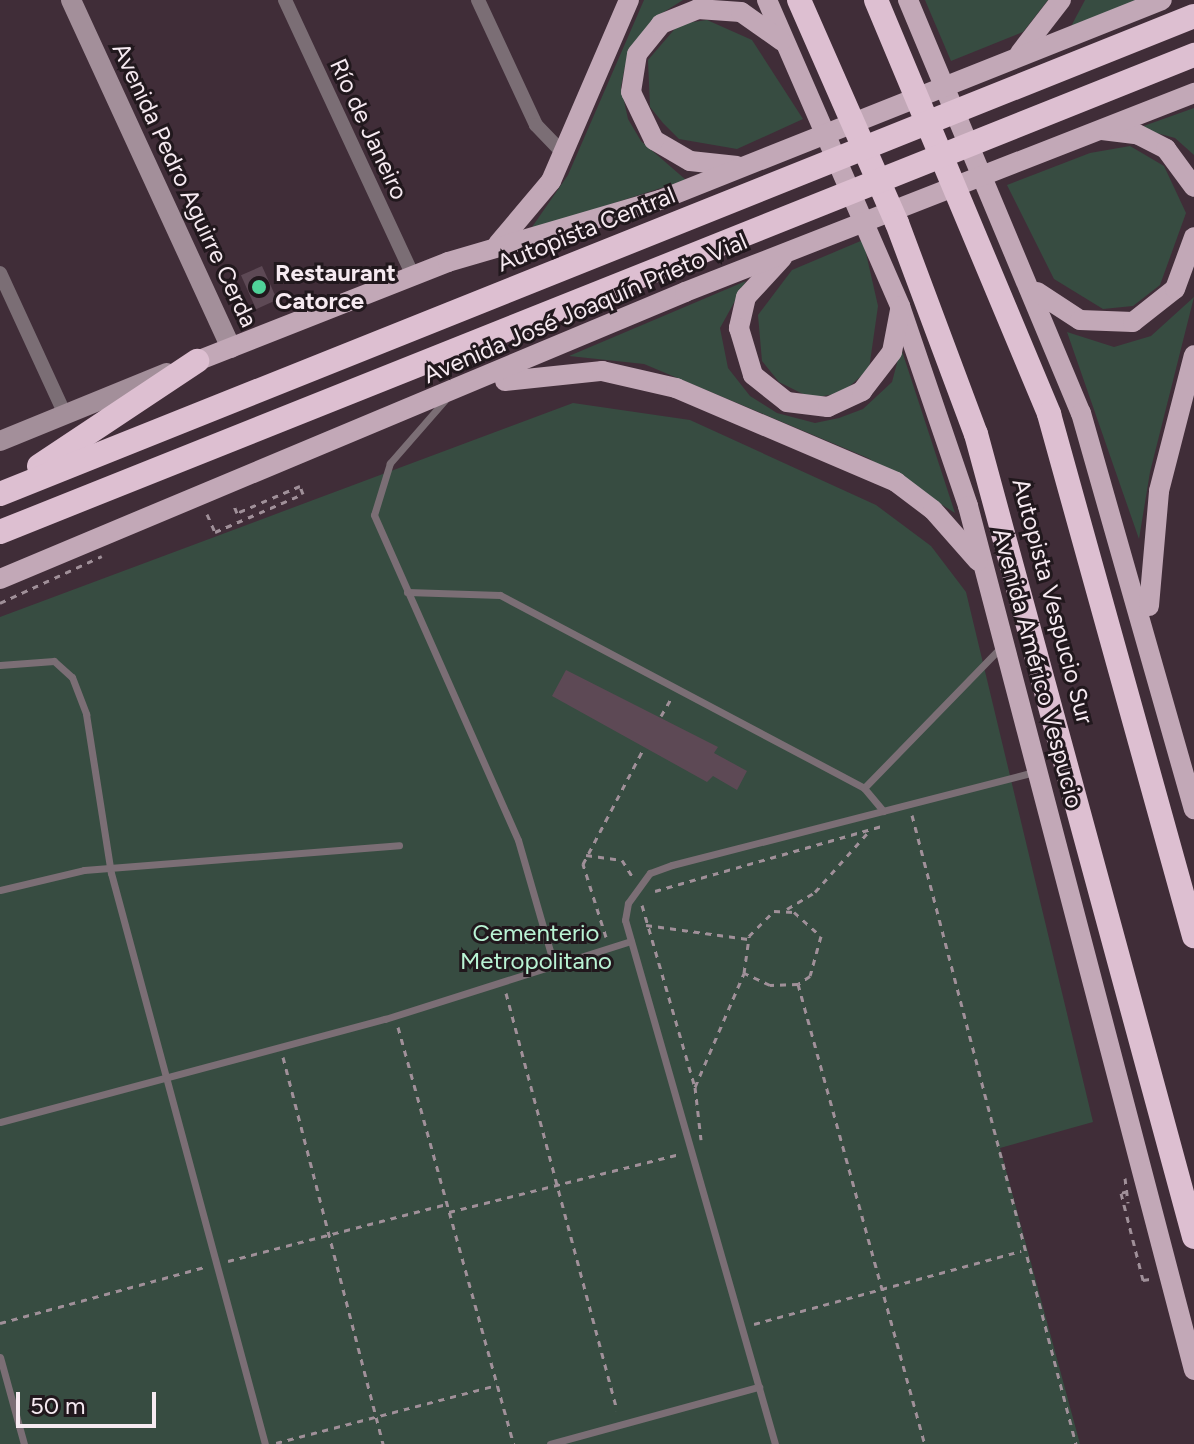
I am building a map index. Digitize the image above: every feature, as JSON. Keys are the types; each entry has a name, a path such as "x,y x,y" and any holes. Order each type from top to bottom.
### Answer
{"highway":[{"name":"Autopista Vespucio Sur","path":"799,0 919,279 981,448 1194,1237"},
{"name":"Autopista Vespucio Sur","path":"876,0 1049,414 1194,936"},
{"name":"Autopista Central","path":"0,492 1194,16"},
{"path":"0,532 1194,55"},
{"path":"0,492 197,361"}],"main road":[{"path":"495,246 536,203 564,154 629,0"},
{"name":"Avenida Américo Vespucio","path":"767,0 900,306 988,576 1194,1370"},
{"path":"1008,62 1036,38 1061,0"},
{"path":"197,361 495,246 623,213 1162,0"},
{"path":"911,5 1033,288 1102,473 1149,634 1194,809"},
{"path":"757,162 708,165 663,148 634,106 633,66 661,24 698,9 741,12 788,46"},
{"name":"Avenida José Joaquín Prieto Vial","path":"0,579 791,250 1194,93"},
{"path":"1090,131 1152,140 1179,159 1194,187"},
{"path":"1033,288 1080,320 1133,322 1175,289 1194,237"},
{"path":"791,250 752,288 739,328 753,375 787,402 828,407 862,391 892,352 900,306"},
{"path":"1149,634 1159,491 1194,355"},
{"path":"451,393 556,372 657,380 896,482 949,525 988,576"}],"street":[{"name":"Avenida Pedro Aguirre Cerda","path":"71,0 231,348"},
{"name":"Río de Janeiro","path":"285,0 413,276"},
{"path":"478,0 536,125 564,154"},
{"path":"0,273 65,414"},
{"path":"0,441 197,361"}],"lane":[{"path":"451,393 394,457 375,494 376,523 518,840 554,965"},
{"path":"407,592 490,591 864,788 883,811"},
{"path":"864,788 1005,643"},
{"path":"0,665 54,661 72,677 86,714 111,873 265,1444"},
{"path":"775,1444 696,1150 631,941 625,912 636,886 672,865 1039,771"},
{"path":"0,890 84,870 111,873 399,845"},
{"path":"0,1122 395,1016 631,941"},
{"path":"0,1357 24,1444"},
{"path":"550,1444 622,1428 759,1387"}],"path":[{"path":"0,603 104,560"},
{"path":"661,716 676,689"},
{"path":"611,946 584,877 586,855 644,748"},
{"path":"915,803 912,815 1022,1251 1076,1444"},
{"path":"449,1212 696,1150 705,1131 642,905 653,892 870,830 912,815"},
{"path":"695,1087 744,973 748,939 757,921 815,892 870,830"},
{"path":"586,855 626,862 636,886"},
{"path":"744,973 770,985 798,984 810,976 821,936 807,919 784,910"},
{"path":"646,925 748,939"},
{"path":"503,981 622,1428"},
{"path":"798,984 925,1444"},
{"path":"395,1016 514,1444"},
{"path":"280,1046 383,1444"},
{"path":"743,1327 1022,1251"},
{"path":"273,1444 497,1385"}],"green space":[{"path":"644,0 683,0 656,17 625,66 621,87 628,119 641,141 686,180 530,230 568,175"},
{"path":"925,0 1048,0 1023,32 951,61"},
{"path":"1085,0 1150,0 1068,32"},
{"path":"707,20 752,40 803,119 737,149 679,139 663,123 650,107 648,60 679,24"},
{"path":"1194,108 1194,155 1175,138 1138,128"},
{"path":"1130,146 1164,166 1186,213 1160,285 1133,306 1103,309 1054,279 1007,185 1090,153"},
{"path":"863,240 878,306 869,369 842,393 811,398 779,382 762,361 758,315 792,270"},
{"path":"746,281 720,328 728,368 750,396 777,413 815,423 839,418 863,409 892,382 901,348 955,513 868,458 644,364 569,356"},
{"path":"1194,297 1150,472 1139,539 1067,332 1114,347 1151,336"},
{"name":"Cementerio Metropolitano","path":"573,403 690,420 876,505 931,546 966,592 1093,1122 1000,1148 1080,1444 0,1444 0,617"}],"building":[{"name":"Restaurant Catorce","path":"262,266 277,300 256,309 241,275"},
{"path":"566,670 718,747 714,753 747,771 737,790 713,776 707,782 552,696"}],"place":[{"name":"Restaurant Catorce","path":"259,287"}]}
